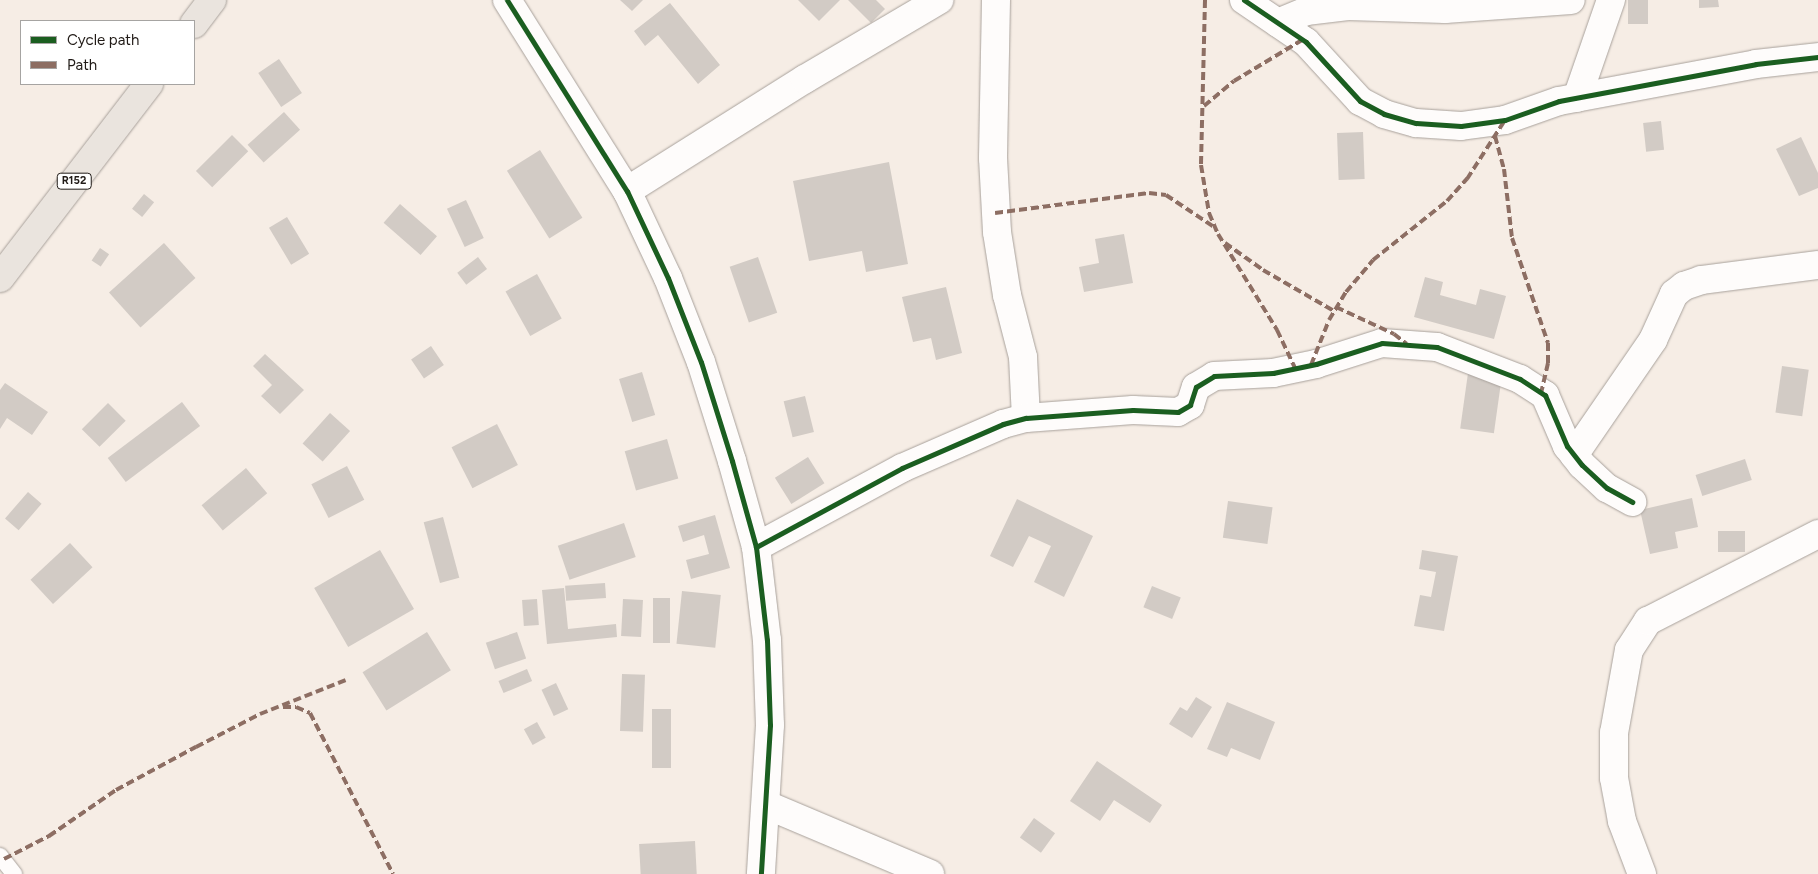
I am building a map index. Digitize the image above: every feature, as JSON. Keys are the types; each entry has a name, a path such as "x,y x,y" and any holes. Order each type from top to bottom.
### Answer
{"main road":[{"path":"195,23 212,0"},
{"name":"R152","path":"0,278 147,85"}],"street":[{"path":"507,0 627,191 668,278 701,362 756,547 767,640 770,725 767,805 761,874"},
{"path":"627,191 804,79 939,0"},
{"path":"996,0 992,158 997,232 1007,295 1023,357 1026,418"},
{"path":"1244,0 1306,42 1360,101 1384,114 1416,123 1461,126 1505,120 1577,98 1756,64 1818,57"},
{"path":"1278,22 1306,12 1348,6 1408,4 1483,8 1571,0"},
{"path":"1577,98 1611,0"},
{"path":"1574,455 1652,340 1674,294 1684,286 1701,280 1818,265"},
{"path":"756,547 902,468 1003,424 1026,418 1133,410 1178,412 1190,405 1196,387 1214,376 1273,373 1316,364 1382,343 1437,347 1520,378 1544,395 1574,455 1607,488 1632,502"},
{"path":"1642,874 1622,821 1614,778 1614,733 1629,650 1648,620 1818,534"},
{"path":"767,805 930,874"}],"lane":[{"path":"0,856 14,874"}],"building":[{"path":"620,0 643,0 632,11"},
{"path":"798,0 840,0 819,21"},
{"path":"848,0 876,0 885,9 871,23"},
{"path":"1628,0 1648,0 1648,24 1628,24"},
{"path":"1699,0 1718,0 1719,7 1699,8"},
{"path":"670,3 720,65 698,84 658,35 645,46 634,31"},
{"path":"279,59 302,93 281,107 258,73"},
{"path":"284,112 300,130 264,163 248,145"},
{"path":"1661,121 1664,150 1646,152 1643,123"},
{"path":"1363,132 1365,179 1339,180 1337,133"},
{"path":"232,135 248,151 212,187 196,171"},
{"path":"1801,137 1818,173 1818,188 1799,196 1776,149"},
{"path":"540,150 582,218 549,239 507,171"},
{"path":"889,162 908,264 866,272 862,251 809,261 793,181"},
{"path":"144,194 154,202 142,217 132,209"},
{"path":"466,200 484,238 465,247 447,209"},
{"path":"400,204 437,236 421,255 384,223"},
{"path":"287,217 309,254 291,265 269,228"},
{"path":"1124,234 1133,283 1084,292 1079,267 1099,263 1095,239"},
{"path":"164,243 195,278 140,327 109,293"},
{"path":"100,248 109,254 101,267 92,260"},
{"path":"478,257 487,269 466,285 457,273"},
{"path":"758,257 777,313 749,323 730,267"},
{"path":"537,274 562,319 530,336 506,291"},
{"path":"1425,277 1443,282 1440,295 1476,305 1480,289 1506,296 1494,339 1414,317"},
{"path":"946,287 962,353 936,360 931,338 913,342 902,297"},
{"path":"431,346 444,365 424,378 411,359"},
{"path":"265,354 304,390 280,414 261,396 272,385 253,366"},
{"path":"1782,366 1809,370 1802,416 1775,413"},
{"path":"642,372 655,415 632,422 619,379"},
{"path":"1468,373 1502,378 1494,433 1460,428"},
{"path":"5,383 48,412 32,435 7,418 0,429 0,390"},
{"path":"805,396 814,432 793,437 784,401"},
{"path":"182,402 200,426 126,482 108,458"},
{"path":"108,403 126,421 100,447 82,429"},
{"path":"330,413 350,431 323,462 303,443"},
{"path":"497,424 518,465 472,488 452,447"},
{"path":"667,439 678,478 636,491 625,451"},
{"path":"808,457 824,483 791,504 775,478"},
{"path":"1745,459 1752,480 1702,496 1696,475"},
{"path":"347,466 364,500 329,518 311,484"},
{"path":"246,468 267,493 223,531 202,505"},
{"path":"28,492 42,504 19,530 5,518"},
{"path":"1692,498 1698,527 1675,532 1678,548 1650,554 1640,510"},
{"path":"1017,499 1093,536 1064,597 1034,582 1051,546 1029,536 1013,567 990,556"},
{"path":"1228,501 1273,507 1267,544 1223,538"},
{"path":"715,515 730,568 691,579 686,560 709,554 704,535 683,542 678,526"},
{"path":"443,517 459,578 440,583 424,522"},
{"path":"624,523 636,557 570,580 558,546"},
{"path":"1718,531 1745,531 1745,552 1718,552"},
{"path":"70,543 93,567 53,604 31,580"},
{"path":"380,550 414,609 348,647 314,588"},
{"path":"1422,550 1458,556 1444,631 1414,626 1420,595 1431,597 1436,572 1419,569"},
{"path":"605,583 606,598 566,601 565,586"},
{"path":"1152,586 1181,598 1172,619 1143,607"},
{"path":"564,588 568,629 616,624 617,637 547,644 542,590"},
{"path":"682,591 721,595 715,648 676,644"},
{"path":"653,598 670,598 670,643 653,643"},
{"path":"537,599 539,625 524,626 522,600"},
{"path":"623,599 643,600 641,637 621,636"},
{"path":"427,632 451,670 386,710 363,672"},
{"path":"517,632 526,658 495,669 486,643"},
{"path":"527,669 532,681 504,693 498,681"},
{"path":"622,674 645,675 643,732 620,731"},
{"path":"556,683 568,709 554,716 541,690"},
{"path":"1196,697 1212,707 1192,738 1169,724 1180,707 1187,711"},
{"path":"1227,702 1275,722 1260,760 1231,748 1227,757 1207,749"},
{"path":"652,709 671,709 671,768 652,768"},
{"path":"537,722 546,738 533,745 524,729"},
{"path":"1097,761 1162,805 1150,823 1114,800 1100,821 1070,801"},
{"path":"1034,818 1055,833 1041,853 1020,837"},
{"path":"695,841 697,874 641,874 639,844"}],"marked path":[{"path":"1205,0 1201,165 1209,213 1218,234 1277,330 1295,368"},
{"path":"1204,106 1234,81 1302,40"},
{"path":"1311,365 1329,320 1346,292 1373,260 1447,201 1467,179 1505,120"},
{"path":"1495,136 1504,169 1512,238 1548,343 1548,363 1541,393"},
{"path":"995,213 1149,193 1166,195 1214,227"},
{"path":"1225,243 1263,270 1334,311"},
{"path":"1336,307 1394,334 1407,344"},
{"path":"4,859 49,836 116,790 196,747 260,714 346,680"},
{"path":"283,707 296,707 310,713 393,874"}],"cycle path":[{"path":"507,0 627,191 668,278 701,362 732,461 756,547 767,640 770,725 761,874"},
{"path":"1244,0 1306,42 1360,101 1384,114 1416,123 1461,126 1505,120 1559,101 1756,64 1818,57"},
{"path":"756,547 902,468 1003,424 1026,418 1133,410 1178,412 1190,405 1196,387 1214,376 1273,373 1316,364 1382,343 1437,347 1520,379 1545,395 1567,446 1582,465 1607,488 1632,502"}]}
